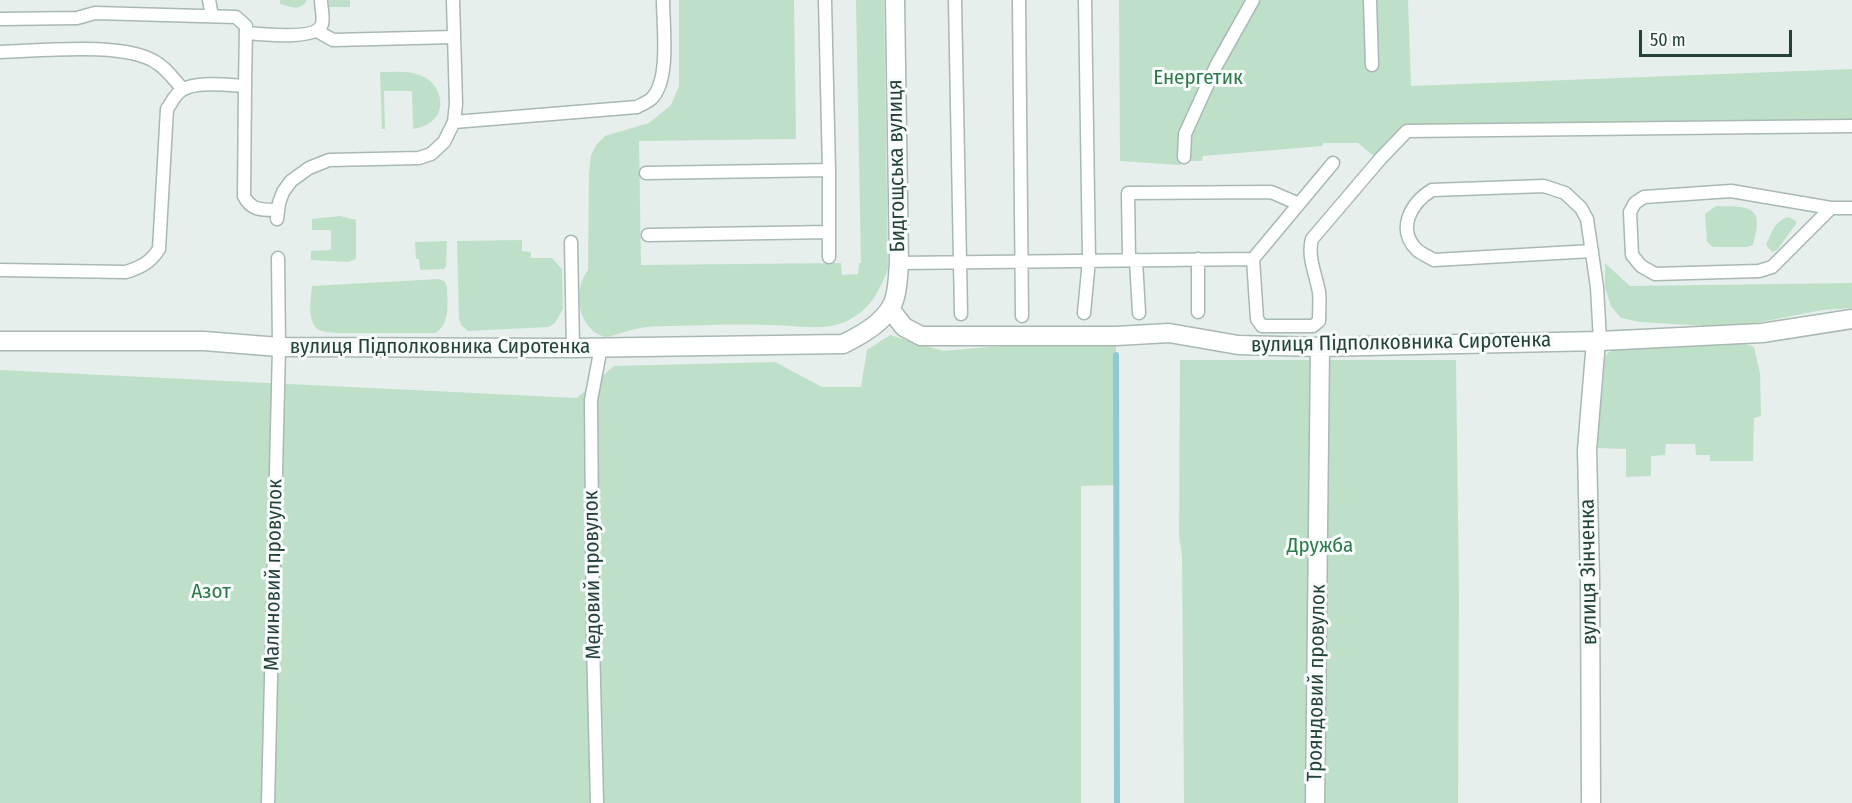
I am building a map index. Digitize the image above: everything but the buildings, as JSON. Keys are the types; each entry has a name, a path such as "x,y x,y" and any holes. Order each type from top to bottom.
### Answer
{"street":[{"name":"Бидгощська вулиця","path":"890,309 895,298 899,263 895,0"},
{"name":"вулиця Підполковника Сиротенка","path":"0,341 204,340 279,347 573,348 843,344 860,336 890,309 904,327 921,336 1116,336 1169,333 1238,345 1320,347 1598,341 1762,333 1852,319"},
{"name":"вулиця Зінченка","path":"1592,803 1587,450 1598,341"},
{"name":"Трояндовий провулок","path":"1315,803 1320,347"}],"lane":[{"path":"209,0 212,16"},
{"path":"246,33 307,35 317,32 322,24 321,0"},
{"path":"0,19 77,18 95,13 236,16 246,26 244,196 248,204 256,209 278,215 283,192 291,180 309,168 329,160 419,158 431,153 444,142 454,122 456,104 453,0"},
{"path":"454,122 637,107 651,100 658,91 663,76 663,0"},
{"path":"825,0 829,257"},
{"path":"955,0 962,314"},
{"path":"1019,0 1022,316"},
{"path":"1084,314 1089,260 1085,0"},
{"path":"1184,157 1185,134 1216,66 1253,0"},
{"path":"1370,0 1372,65"},
{"path":"317,32 333,40 454,37"},
{"path":"0,52 105,50 134,53 156,62 183,89"},
{"path":"0,270 126,272 143,266 153,259 159,249 167,109 176,95 183,89 193,86 245,86"},
{"path":"1333,163 1254,259 1257,320 1262,326 1313,326 1319,321 1319,294 1311,256 1312,239 1407,131 1852,126"},
{"path":"646,173 829,170"},
{"path":"1592,251 1434,260 1418,251 1409,239 1407,226 1409,212 1420,197 1432,190 1544,186 1566,193 1581,208 1587,219 1592,251 1597,287 1598,341"},
{"path":"1831,208 1772,267 1759,271 1655,274 1641,266 1632,255 1630,212 1635,203 1644,197 1731,191 1831,208 1852,208"},
{"path":"1138,313 1128,193 1271,192 1299,204"},
{"path":"648,235 829,232"},
{"path":"572,242 573,348"},
{"name":"Малиновий провулок","path":"268,803 279,347 278,258"},
{"path":"1198,259 1198,312"},
{"path":"899,263 1254,259"},
{"name":"Медовий провулок","path":"597,803 591,400 601,347"}],"green space":[{"path":"280,0 307,0 302,6 295,8 280,4"},
{"path":"329,0 350,0 350,7 329,7"},
{"path":"679,0 794,0 796,139 639,141 641,265 841,263 842,275 858,274 859,263 861,263 856,0 884,0 888,269 873,300 855,317 838,324 819,327 658,326 605,337 587,324 579,296 583,278 588,270 591,155 596,145 605,136 649,123 671,105 679,86"},
{"name":"Енергетик","path":"1119,0 1408,0 1411,86 1852,69 1852,129 1410,135 1385,165 1358,143 1323,143 1322,146 1203,156 1202,161 1181,161 1180,165 1120,161"},
{"path":"380,72 412,73 428,79 440,97 436,117 426,125 413,129 412,91 384,91 385,129 382,129"},
{"path":"1716,206 1751,210 1757,222 1753,245 1713,247 1707,242 1705,214"},
{"path":"340,216 356,220 356,259 348,262 311,260 311,251 331,250 331,230 312,230 312,219"},
{"path":"1789,217 1796,221 1796,224 1777,250 1772,252 1766,245 1772,231 1780,221"},
{"path":"522,240 522,251 531,252 531,258 552,258 562,269 563,309 555,323 549,327 468,331 459,320 457,241"},
{"path":"447,241 444,269 420,270 419,259 416,259 415,242"},
{"path":"1605,263 1630,286 1852,283 1852,308 1822,310 1751,324 1707,326 1640,322 1621,318 1611,306 1605,287"},
{"path":"439,279 445,282 447,287 447,306 444,323 436,333 334,333 319,330 312,322 310,310 312,286"},
{"name":"Азот","path":"890,335 943,351 1116,336 1116,485 1081,486 1081,803 0,803 0,370 577,398 614,366 775,362 822,387 861,387 867,350"},
{"path":"1745,344 1754,347 1760,373 1761,416 1754,418 1753,461 1710,461 1710,455 1696,455 1695,444 1666,444 1665,455 1651,456 1651,476 1626,477 1626,449 1598,448 1597,398 1602,360 1609,352 1620,347"},
{"name":"Дружба","path":"1180,360 1456,360 1459,595 1458,803 1184,803 1182,556 1179,536"}],"waterway":[{"path":"1116,355 1117,803"}]}
